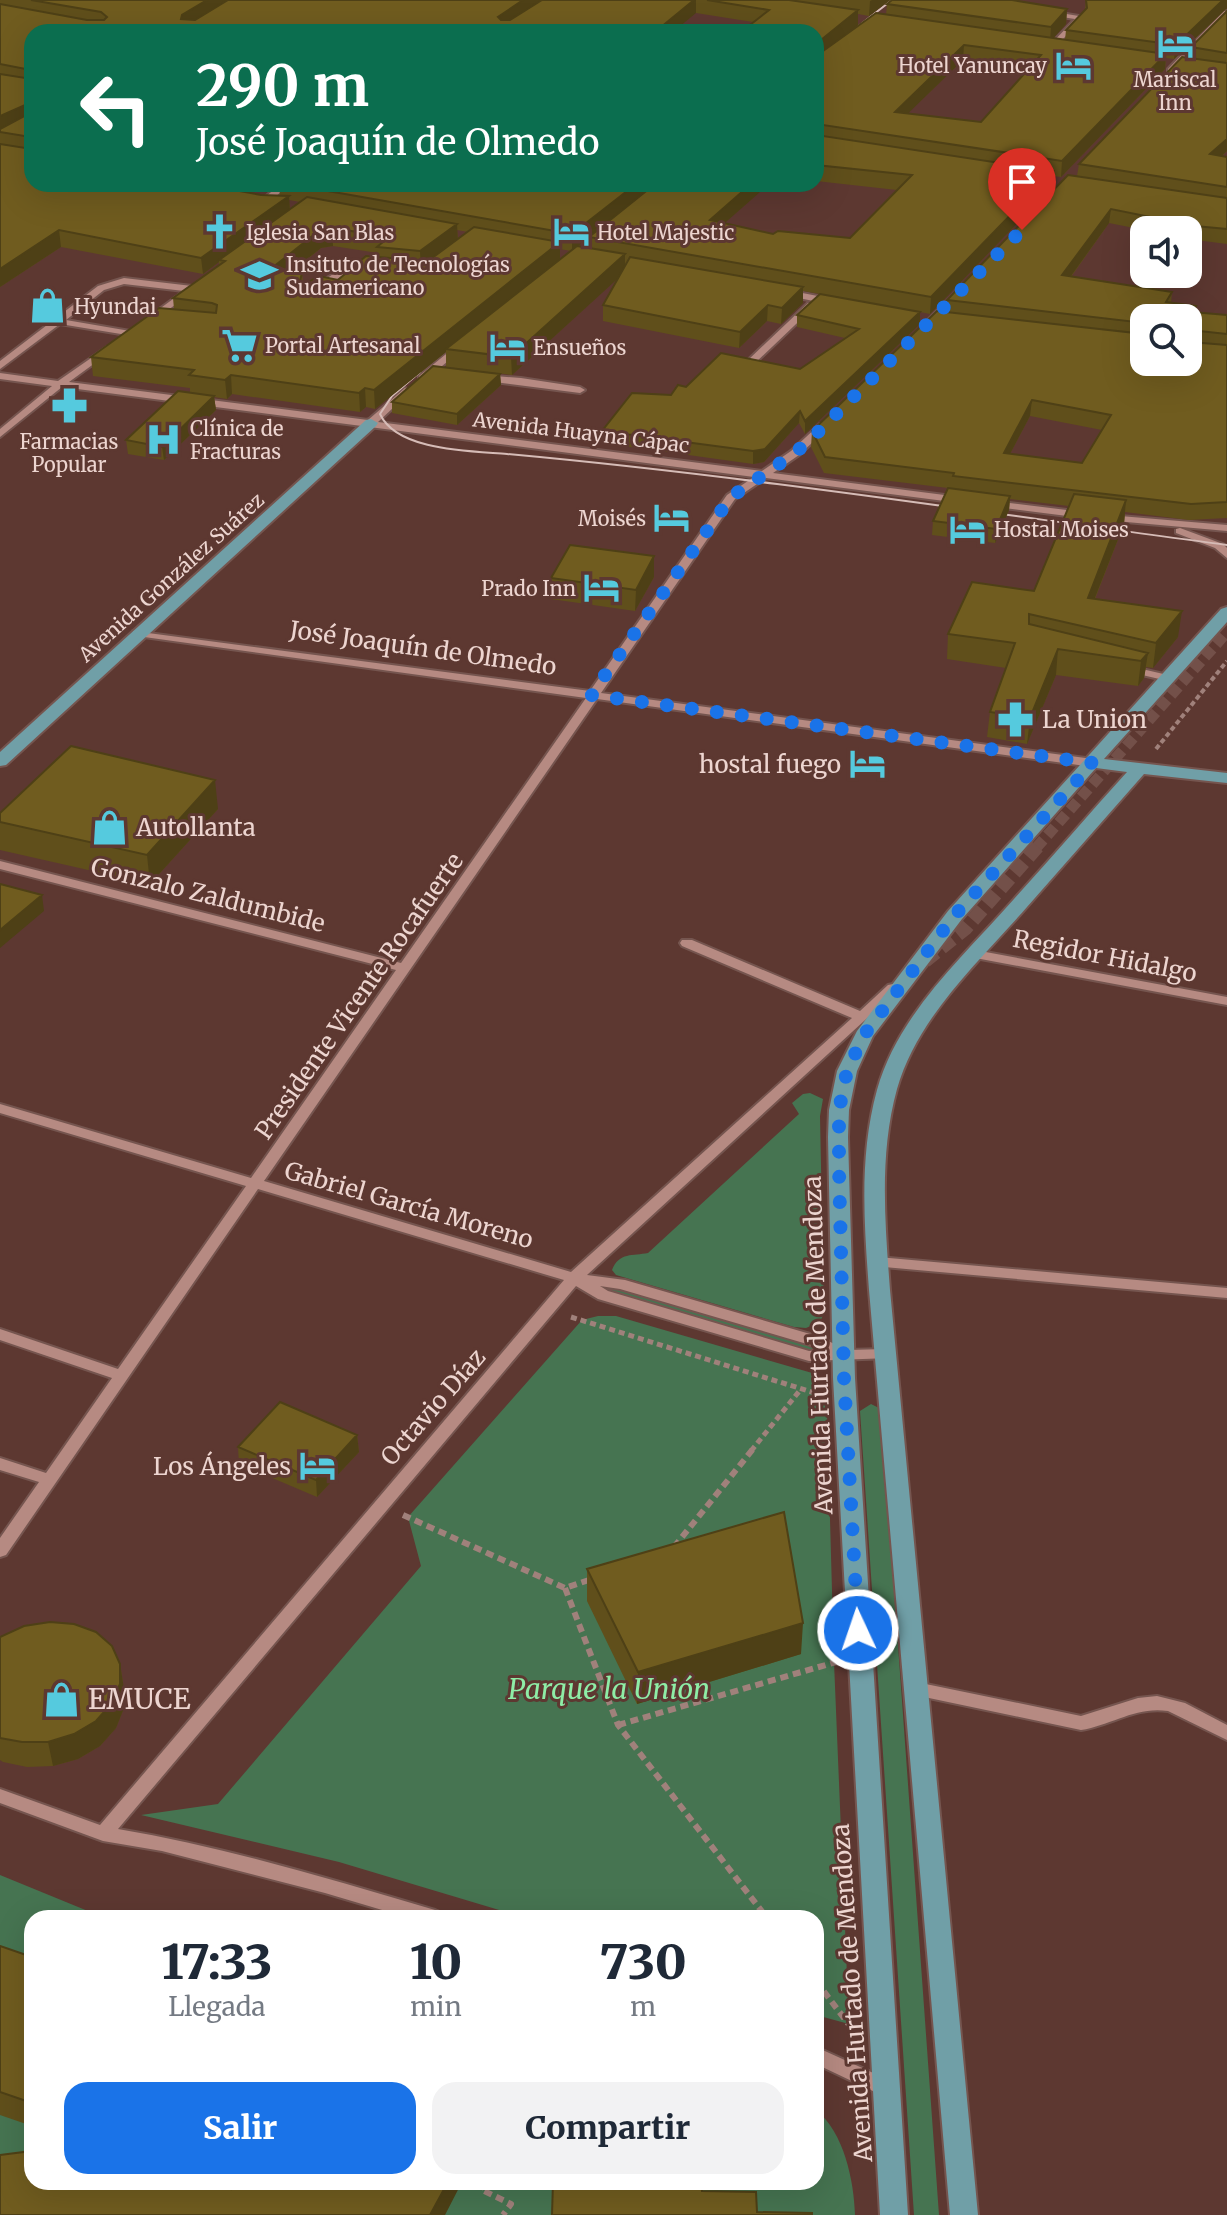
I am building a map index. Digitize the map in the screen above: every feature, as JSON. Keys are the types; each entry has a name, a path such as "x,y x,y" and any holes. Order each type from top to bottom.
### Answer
{"main road":[{"name":"Avenida González Suárez","path":"0,761 371,423"},
{"name":"Avenida Hurtado de Mendoza","path":"894,2215 884,2087 844,1354 839,1110 847,1071 864,1035 955,915 1227,612"},
{"name":"José Joaquín de Olmedo","path":"1093,763 1227,778"},
{"path":"964,2215 885,1354 878,1262 879,1131 888,1088 904,1046 938,996 1140,768"}],"street":[{"path":"1034,10 1081,17 1053,47"},
{"path":"1167,75 1227,13"},
{"path":"1038,45 1069,49"},
{"path":"1162,62 1190,66"},
{"path":"263,203 276,192"},
{"path":"248,200 277,205"},
{"path":"307,297 348,267 385,271"},
{"path":"0,366 101,288 113,283 124,281 192,289"},
{"path":"0,434 60,384 205,281"},
{"path":"923,330 966,286"},
{"path":"772,291 846,304"},
{"path":"749,364 817,299"},
{"path":"919,317 948,321"},
{"path":"149,320 162,322"},
{"path":"57,321 130,334"},
{"path":"371,423 466,342"},
{"path":"430,371 445,373"},
{"name":"Avenida Huayna Cápac","path":"0,376 1156,524"},
{"path":"473,378 580,390"},
{"name":"Presidente Vicente Rocafuerte","path":"0,1551 731,497 795,453 828,423"},
{"path":"1156,524 1227,528"},
{"path":"1156,524 1192,534 1219,546 1227,555"},
{"name":"José Joaquín de Olmedo","path":"137,633 1093,763"},
{"path":"1123,667 1168,678"},
{"name":"Gonzalo Zaldumbide","path":"0,865 405,968"},
{"path":"687,943 862,1017"},
{"name":"Regidor Hidalgo","path":"975,954 1227,1001"},
{"name":"Octavio Díaz","path":"103,1834 574,1278 914,969"},
{"name":"Gabriel García Moreno","path":"0,1108 574,1278 603,1295 809,1356 885,1354"},
{"path":"878,1262 1227,1293"},
{"path":"0,1334 122,1376"},
{"path":"0,1464 50,1480"},
{"path":"916,1689 1081,1723 1099,1721 1146,1703 1166,1704 1187,1711 1227,1733"},
{"path":"0,1796 103,1834 162,1844 325,1885 408,1910"},
{"path":"824,2059 884,2087"}],"path":[{"path":"1140,768 1227,661"},
{"path":"548,1310 801,1389 669,1553"},
{"path":"379,1506 565,1588 595,1578"},
{"path":"565,1588 618,1725 761,1910"},
{"path":"618,1725 834,1662 860,1659"},
{"path":"824,1991 849,2024"},
{"path":"482,2190 511,2204 503,2215"}],"green space":[{"path":"810,1093 823,1099 820,1116 824,1313 820,1322 806,1328 794,1327 616,1275 612,1270 618,1260 648,1253 799,1114 792,1103 803,1094"},
{"path":"603,1287 636,1293 810,1344 823,1351 804,1350 621,1296"},
{"name":"Parque la Unión","path":"616,1316 826,1377 849,2024 824,2017 824,1910 499,1910 339,1862 141,1815 218,1804 421,1566 408,1517 582,1320"},
{"path":"871,1404 881,1409 939,2215 914,2215 860,1411"},
{"path":"0,1875 85,1910 24,1910 24,2190 824,2190 824,2117 846,2158 855,2215 0,2215"}],"building":[{"path":"31,0 207,0 182,15 181,19 195,20 228,0 523,0 498,17 510,20 542,0 694,0 665,24 24,24 24,69 0,64 0,4 87,20 104,20 107,17 101,12"},
{"path":"707,0 789,0 858,10 824,38 824,24 751,24 769,10"},
{"path":"892,0 1012,0 1067,9 1051,27 887,4"},
{"path":"1086,0 1223,0 1176,45 1066,30 1087,8"},
{"path":"1227,11 1227,53 1191,47"},
{"path":"876,13 1166,54 1062,161 824,125 824,50","holes":["964,45 1041,55 981,122 895,112"]},
{"path":"1182,57 1227,63 1227,139 1210,154 1227,157 1227,187 1079,164"},
{"path":"0,74 24,78 24,106 0,116"},
{"path":"24,116 24,136 0,132 0,129"},
{"path":"824,136 1053,171 931,297 589,237 645,192 742,192 710,220 773,234 778,231 850,238 912,175 824,166"},
{"path":"0,144 24,148 24,192 245,192 289,196 201,258 59,230 0,269"},
{"path":"1068,175 1227,198 1227,229 1202,227 1202,216 1146,216 1111,209 1062,275 1130,286 1130,288 1172,292 1166,302 1181,304 1130,304 1130,321 947,300"},
{"path":"333,192 626,192 572,234"},
{"path":"307,197 457,224 420,251 377,247 389,237 332,228 320,230 272,268 302,273 300,281 305,284 319,276 338,280 366,256 428,261 474,227 560,242 374,390 365,388 359,393 231,375 225,380 189,375 194,370 91,357 159,308 216,313 217,305 212,303 173,298 225,261 219,260"},
{"path":"577,246 625,254 511,357 446,349"},
{"path":"630,257 803,287 782,308 768,305 740,332 603,305"},
{"path":"820,294 920,312 805,421 800,411 765,449 753,451 602,431 632,393 671,395 678,385 686,387 721,353 800,369 859,329 797,315"},
{"path":"937,311 1130,332 1130,376 1202,376 1202,343 1227,345 1227,502 1191,504 953,476 954,473 825,457 812,431","holes":["1032,400 1111,415 1082,463 1004,453"]},
{"path":"1202,313 1227,315 1227,334 1202,331"},
{"path":"433,366 500,374 457,414 392,402"},
{"path":"178,391 214,396 162,447 126,440"},
{"path":"948,488 1010,496 996,529 933,521"},
{"path":"1074,494 1126,500 1088,598 1182,611 1156,643 1029,614 1029,624 1148,653 1141,661 1058,649 1030,718 990,712 1015,643 948,634 972,582 1034,591"},
{"path":"570,545 654,556 636,590 551,578"},
{"path":"71,746 215,780 147,855 0,822 0,813"},
{"path":"0,884 42,895 0,930"},
{"path":"280,1402 357,1435 316,1480 238,1447"},
{"path":"784,1512 803,1623 638,1672 587,1569"},
{"name":"EMUCE","path":"50,1622 74,1624 96,1632 112,1646 120,1664 120,1684 112,1703 96,1721 74,1734 48,1742 0,1738 0,1637 24,1626"},
{"path":"0,1946 24,1954 24,2100 0,2092"},
{"path":"24,2152 24,2190 444,2190 430,2215 0,2215 0,2155"},
{"path":"553,2190 756,2192 757,2212 812,2213 812,2215 552,2215"}],"tunnel":[{"path":"1036,848 1227,632"},
{"path":"925,961 966,928 1038,846"}],"tram line":[{"path":"824,53 892,0"},
{"path":"420,372 392,396 380,414 389,426 402,435 436,447 777,484 1227,545"}],"place":[{"name":"Mariscal Inn","path":"1175,44"},
{"name":"Hotel Yanuncay","path":"1073,65"},
{"name":"Iglesia San Blas","path":"220,232"},
{"name":"Hotel Majestic","path":"571,232"},
{"name":"Insituto de Tecnologías Sudamericano","path":"260,275"},
{"name":"Hyundai","path":"48,306"},
{"name":"Portal Artesanal","path":"239,345"},
{"name":"Ensueños","path":"507,347"},
{"name":"Farmacias Popular","path":"69,406"},
{"name":"Clínica de Fracturas","path":"164,440"},
{"name":"Moisés","path":"672,518"},
{"name":"Hostal Moises","path":"968,529"},
{"name":"Prado Inn","path":"602,588"},
{"name":"La Union","path":"1016,719"},
{"name":"hostal fuego","path":"867,764"},
{"name":"Autollanta","path":"110,827"},
{"name":"Los Ángeles","path":"317,1466"},
{"name":"EMUCE","path":"62,1699"}],"route":[{"path":"858,1630 844,1378 839,1168 839,1110 847,1071 864,1035 955,915 1093,763 591,695 731,497 795,453 817,433 1022,230"}]}
